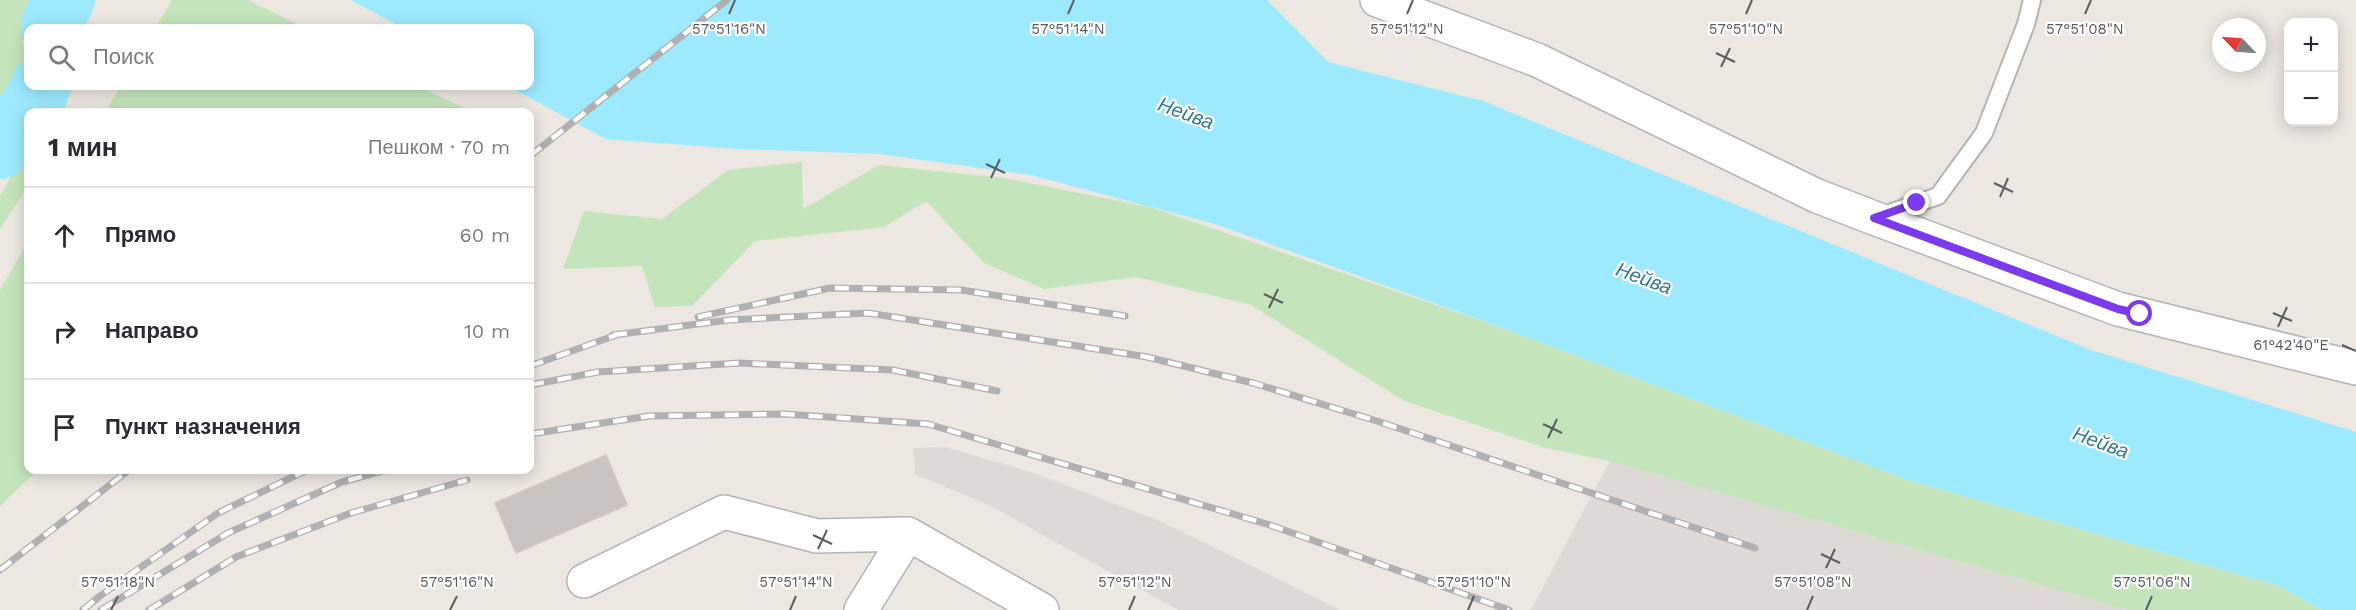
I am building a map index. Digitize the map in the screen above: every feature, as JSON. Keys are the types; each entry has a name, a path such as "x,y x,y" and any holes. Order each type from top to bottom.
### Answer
{"street":[{"path":"1377,0 1537,60 1817,196 1874,218 2118,309 2356,368"},
{"path":"584,581 724,512 818,536 908,534 1042,610"},
{"path":"861,610 908,534"}],"lane":[{"path":"1874,218 1938,196 1958,169 1984,133 2026,24 2032,0"}],"shaded area":[{"path":"945,447 1031,472 1160,521 1341,610 1178,610 991,506 915,474 913,448"},
{"path":"1610,461 2128,610 1531,610"}],"green space":[{"path":"0,0 30,0 23,40 24,90 27,90 27,93 6,107 0,119"},
{"path":"172,0 248,0 297,24 157,24"},
{"path":"53,90 72,90 65,108 48,108"},
{"path":"119,90 426,90 464,108 107,108"},
{"path":"24,153 24,192 0,229 0,196"},
{"path":"802,162 803,209 879,165 1003,178 1150,207 1500,327 1911,481 2280,586 2321,610 2128,610 1610,461 1546,448 1404,401 1251,305 1137,277 1044,289 984,263 926,201 884,227 755,241 692,306 655,307 642,266 563,269 584,211 662,219 728,170"},
{"path":"24,249 24,474 34,474 0,506 0,290"}],"water":[{"path":"30,0 91,0 79,24 52,22"},
{"name":"Нейва","path":"351,0 1267,0 1328,62 1483,101 2091,350 2356,432 2356,610 2321,610 2280,586 1911,481 1500,327 1215,224 1031,175 880,154 737,149 606,139 515,90 534,90 534,24 396,24"}],"building":[{"path":"606,455 627,505 516,553 495,503"}],"waterway":[{"path":"52,24 65,0"},
{"path":"28,108 39,90"},
{"path":"0,149 24,114"}],"railway":[{"path":"534,153 727,0"},
{"path":"698,317 830,288 961,290 1125,316"},
{"path":"613,335 729,320 868,313 1147,357 1253,383 1380,422 1755,548"},
{"path":"534,365 619,334"},
{"path":"534,384 598,372 739,363 893,370 997,391"},
{"path":"534,433 649,416 785,414 928,424 1270,525 1509,610"},
{"path":"0,570 124,474"},
{"path":"83,610 218,513 299,474"},
{"path":"101,610 228,533 342,482 371,474"},
{"path":"149,610 236,557 351,513 467,480"}],"route":[{"path":"1917,203 1874,218 2118,309 2140,314"}]}
